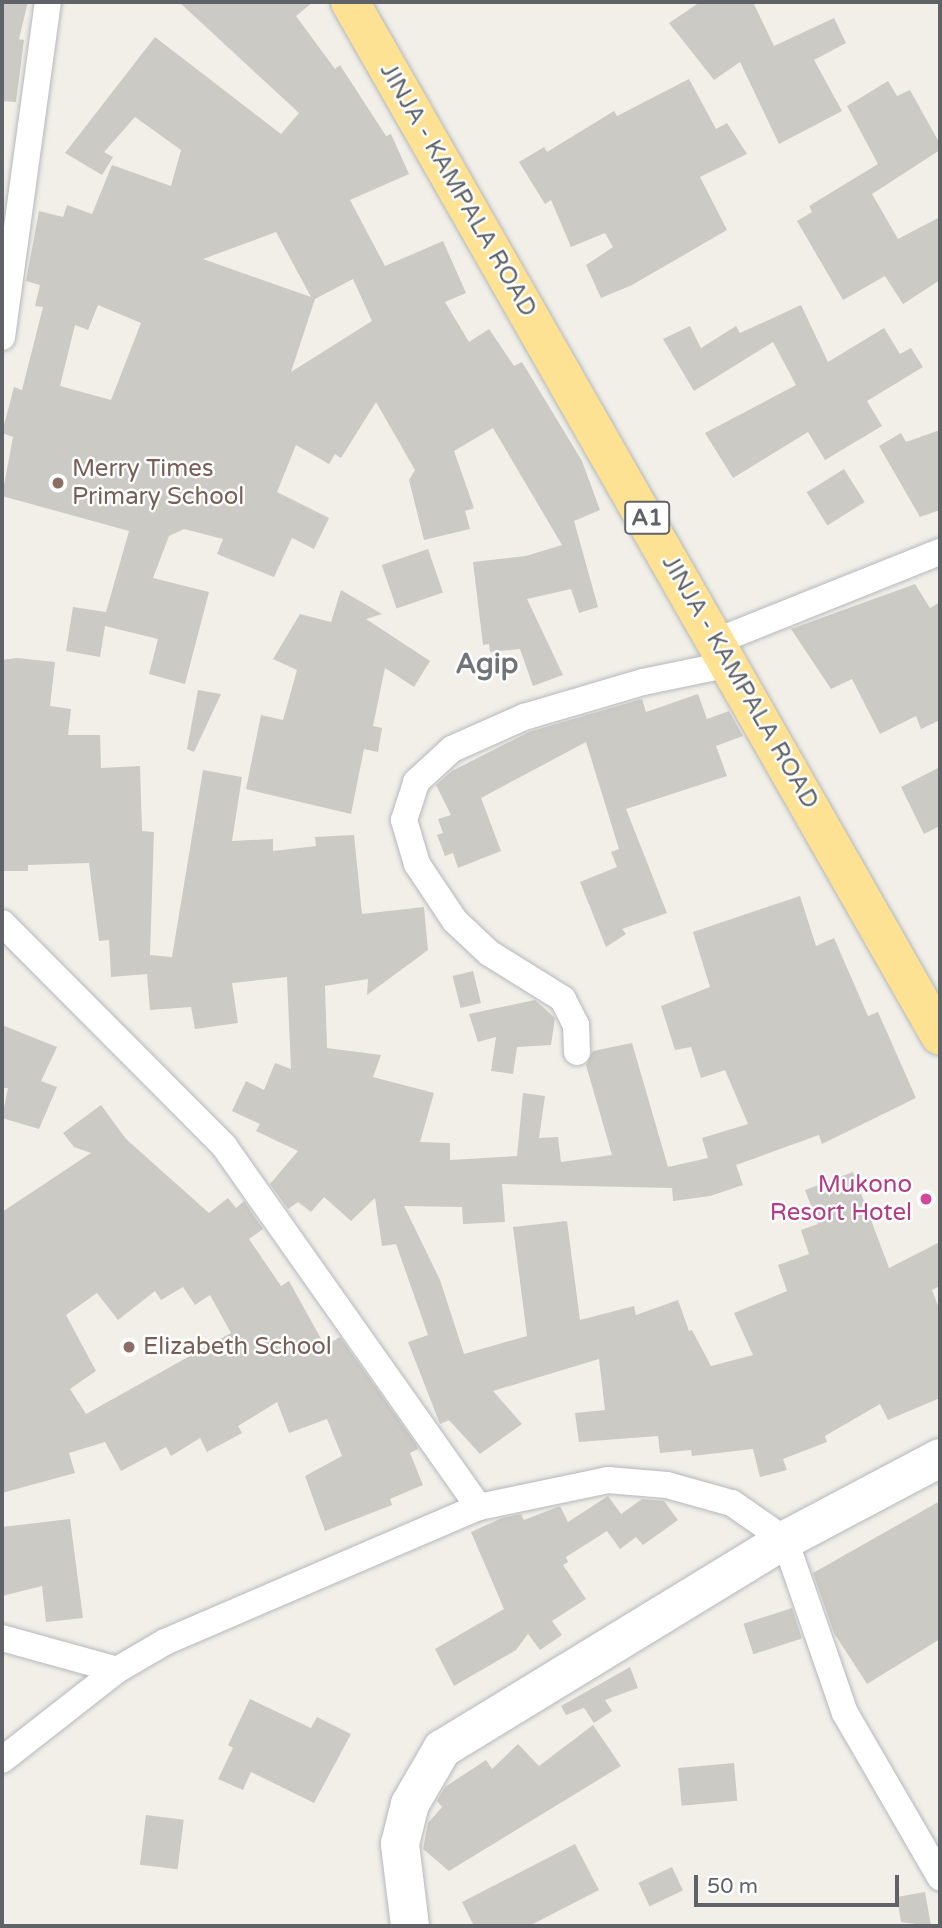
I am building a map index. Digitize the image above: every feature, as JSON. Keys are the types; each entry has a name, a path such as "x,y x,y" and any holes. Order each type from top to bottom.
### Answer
{"highway":[{"name":"JINJA - KAMPALA ROAD","path":"350,2 938,1025"}],"street":[{"path":"2,337 48,2"},
{"path":"577,1052 576,1025 563,999 489,953 455,921 417,864 404,820 416,782 452,749 524,717 643,682 724,652 940,552"},
{"path":"2,923 224,1146 479,1507"},
{"path":"410,1926 400,1844 410,1804 442,1749 785,1540 940,1458"},
{"path":"2,1760 117,1670 165,1642 479,1507 608,1480 667,1485 732,1503 785,1540 845,1713 940,1877"},
{"path":"2,1638 117,1670"}],"building":[{"path":"2,2 28,2 19,39 24,40 16,102 2,101"},
{"path":"179,2 313,2 296,16 335,69 340,65 386,136 391,134 409,174 350,200 385,266 443,241 466,293 445,302 469,342 489,329 514,366 522,362 582,461 600,510 574,521 598,607 579,613 571,589 527,599 563,675 533,686 520,649 490,652 489,644 483,645 473,562 526,556 562,545 493,428 454,451 474,508 465,511 470,529 424,540 409,480 415,470 376,402 341,458 335,454 329,464 296,445 277,492 329,518 314,549 292,538 274,577 217,554 223,539 184,529 169,536 153,578 209,592 185,684 149,674 158,639 105,626 100,657 66,651 73,607 106,612 129,531 2,496 13,437 2,433 14,387 22,390 43,307 35,306 40,285 26,281 39,211 63,217 67,205 92,214 112,165 171,186 181,150 135,117 104,152 113,157 102,175 65,153 155,37 281,134 299,113","holes":["276,232 311,297 203,259","353,279 372,321 291,372 315,299","98,305 141,323 111,400 60,386 75,325 88,330"]},
{"path":"700,2 753,2 774,46 834,18 846,43 814,60 842,111 779,144 740,62 714,80 669,23"},
{"path":"689,79 716,129 727,123 747,154 700,177 727,230 632,285 601,298 586,265 613,247 605,233 571,247 551,200 545,204 519,162 544,147 547,152 614,111 617,116"},
{"path":"888,81 897,96 910,90 940,144 940,150 872,194 898,239 940,217 940,280 903,304 885,276 843,300 797,221 812,212 809,206 878,164 847,106"},
{"path":"801,305 828,362 884,328 900,354 911,348 923,367 867,401 882,426 825,460 808,432 733,478 705,433 796,385 773,342 694,391 663,339 690,326 701,348 736,326 740,333"},
{"path":"940,430 940,510 920,517 879,446 901,433 906,442"},
{"path":"844,469 865,502 827,525 807,492"},
{"path":"428,549 443,592 397,608 382,565"},
{"path":"915,584 930,608 940,602 940,720 921,729 916,716 880,734 852,679 831,689 791,629"},
{"path":"341,590 382,614 366,619 430,661 414,687 385,668 373,726 382,728 378,752 364,749 351,814 246,789 261,715 283,720 297,670 273,659 300,614 331,622"},
{"path":"17,658 55,662 50,706 71,709 68,735 100,735 101,768 140,766 142,831 154,832 150,955 172,957 203,770 242,777 232,841 273,839 273,851 316,846 315,837 354,835 362,914 424,907 428,950 367,995 368,979 325,986 327,1048 381,1055 373,1077 434,1093 420,1142 450,1143 450,1160 517,1156 523,1093 545,1096 539,1138 558,1137 561,1162 612,1155 586,1065 593,1051 632,1043 668,1167 708,1158 702,1138 748,1124 725,1070 701,1078 691,1047 675,1050 661,1006 710,987 693,932 800,896 816,946 834,938 868,1016 878,1012 916,1098 822,1144 819,1135 736,1165 743,1185 710,1196 673,1201 672,1188 502,1184 505,1222 463,1224 462,1207 404,1206 440,1280 464,1354 527,1336 513,1227 567,1221 580,1320 634,1306 636,1315 678,1300 689,1331 692,1330 711,1366 753,1355 734,1313 787,1291 778,1265 809,1254 801,1230 818,1224 805,1190 853,1172 889,1268 940,1242 940,1286 932,1290 940,1311 940,1398 888,1420 880,1404 825,1436 827,1442 783,1459 787,1470 760,1477 753,1449 692,1456 691,1450 660,1453 658,1436 579,1442 575,1413 605,1410 599,1359 493,1391 522,1424 480,1454 449,1420 440,1424 408,1342 428,1335 396,1244 382,1246 375,1198 351,1221 324,1197 311,1212 298,1202 288,1209 270,1184 298,1151 256,1131 260,1124 232,1111 246,1081 264,1090 275,1063 291,1069 287,977 232,983 238,1023 195,1029 191,1007 150,1010 147,974 111,977 109,940 99,941 89,863 28,865 28,871 2,871 2,660"},
{"path":"198,690 221,694 194,752 187,749"},
{"path":"698,694 707,719 729,711 743,736 716,746 727,776 626,809 667,913 622,929 626,934 606,947 580,882 617,867 611,852 619,849 586,742 481,798 501,851 458,868 453,853 445,856 437,835 443,833 438,819 451,815 436,785 452,771 529,732 642,699 646,712"},
{"path":"940,767 940,826 924,834 901,787"},
{"path":"473,971 481,1003 461,1008 453,976"},
{"path":"535,1000 555,1018 551,1045 517,1047 513,1074 491,1071 496,1037 478,1042 469,1014"},
{"path":"2,1025 57,1047 41,1081 57,1087 39,1129 2,1118 8,1088 2,1088"},
{"path":"101,1105 126,1139 209,1213 228,1198 236,1208 244,1201 263,1229 249,1239 281,1286 289,1281 325,1346 340,1337 416,1444 418,1449 410,1453 423,1485 390,1499 392,1505 325,1531 305,1476 342,1456 327,1419 289,1433 277,1402 238,1426 242,1433 207,1452 200,1438 171,1456 166,1447 121,1471 105,1442 69,1453 75,1473 2,1493 2,1212 91,1153 74,1147 63,1133","holes":["183,1287 195,1305 210,1295 231,1333 86,1414 70,1389 96,1371 66,1315 97,1293 118,1320 155,1291 161,1300"]},
{"path":"608,1496 621,1514 642,1499 664,1501 678,1520 643,1545 636,1537 620,1549 607,1531 566,1557 568,1562 563,1565 586,1599 552,1621 562,1635 540,1650 528,1634 516,1650 454,1686 435,1649 504,1609 471,1532 502,1518 521,1514 524,1520 560,1506 568,1522"},
{"path":"940,1501 940,1639 867,1684 834,1633 813,1573"},
{"path":"70,1519 83,1618 46,1622 42,1586 2,1596 2,1527"},
{"path":"792,1608 802,1638 753,1654 743,1624"},
{"path":"630,1667 638,1688 605,1700 612,1711 594,1723 584,1708 566,1715 561,1706"},
{"path":"250,1699 311,1728 317,1717 351,1734 314,1803 251,1772 243,1790 218,1779 233,1748 228,1745"},
{"path":"593,1725 621,1766 449,1871 423,1849 428,1823 442,1807 437,1801 445,1787 486,1760 492,1769 518,1744 539,1766"},
{"path":"734,1763 737,1801 682,1806 678,1768"},
{"path":"146,1815 184,1820 178,1869 140,1865"},
{"path":"575,1844 599,1890 529,1926 474,1926 462,1902"},
{"path":"672,1867 683,1891 649,1906 638,1883"},
{"path":"925,1892 931,1926 901,1922 897,1897"}],"place":[{"name":"Merry Times Primary School","path":"58,483"},
{"name":"Mukono Resort Hotel","path":"926,1199"},
{"name":"Elizabeth School","path":"129,1347"}],"district":[{"name":"Agip","path":"487,664"}]}
